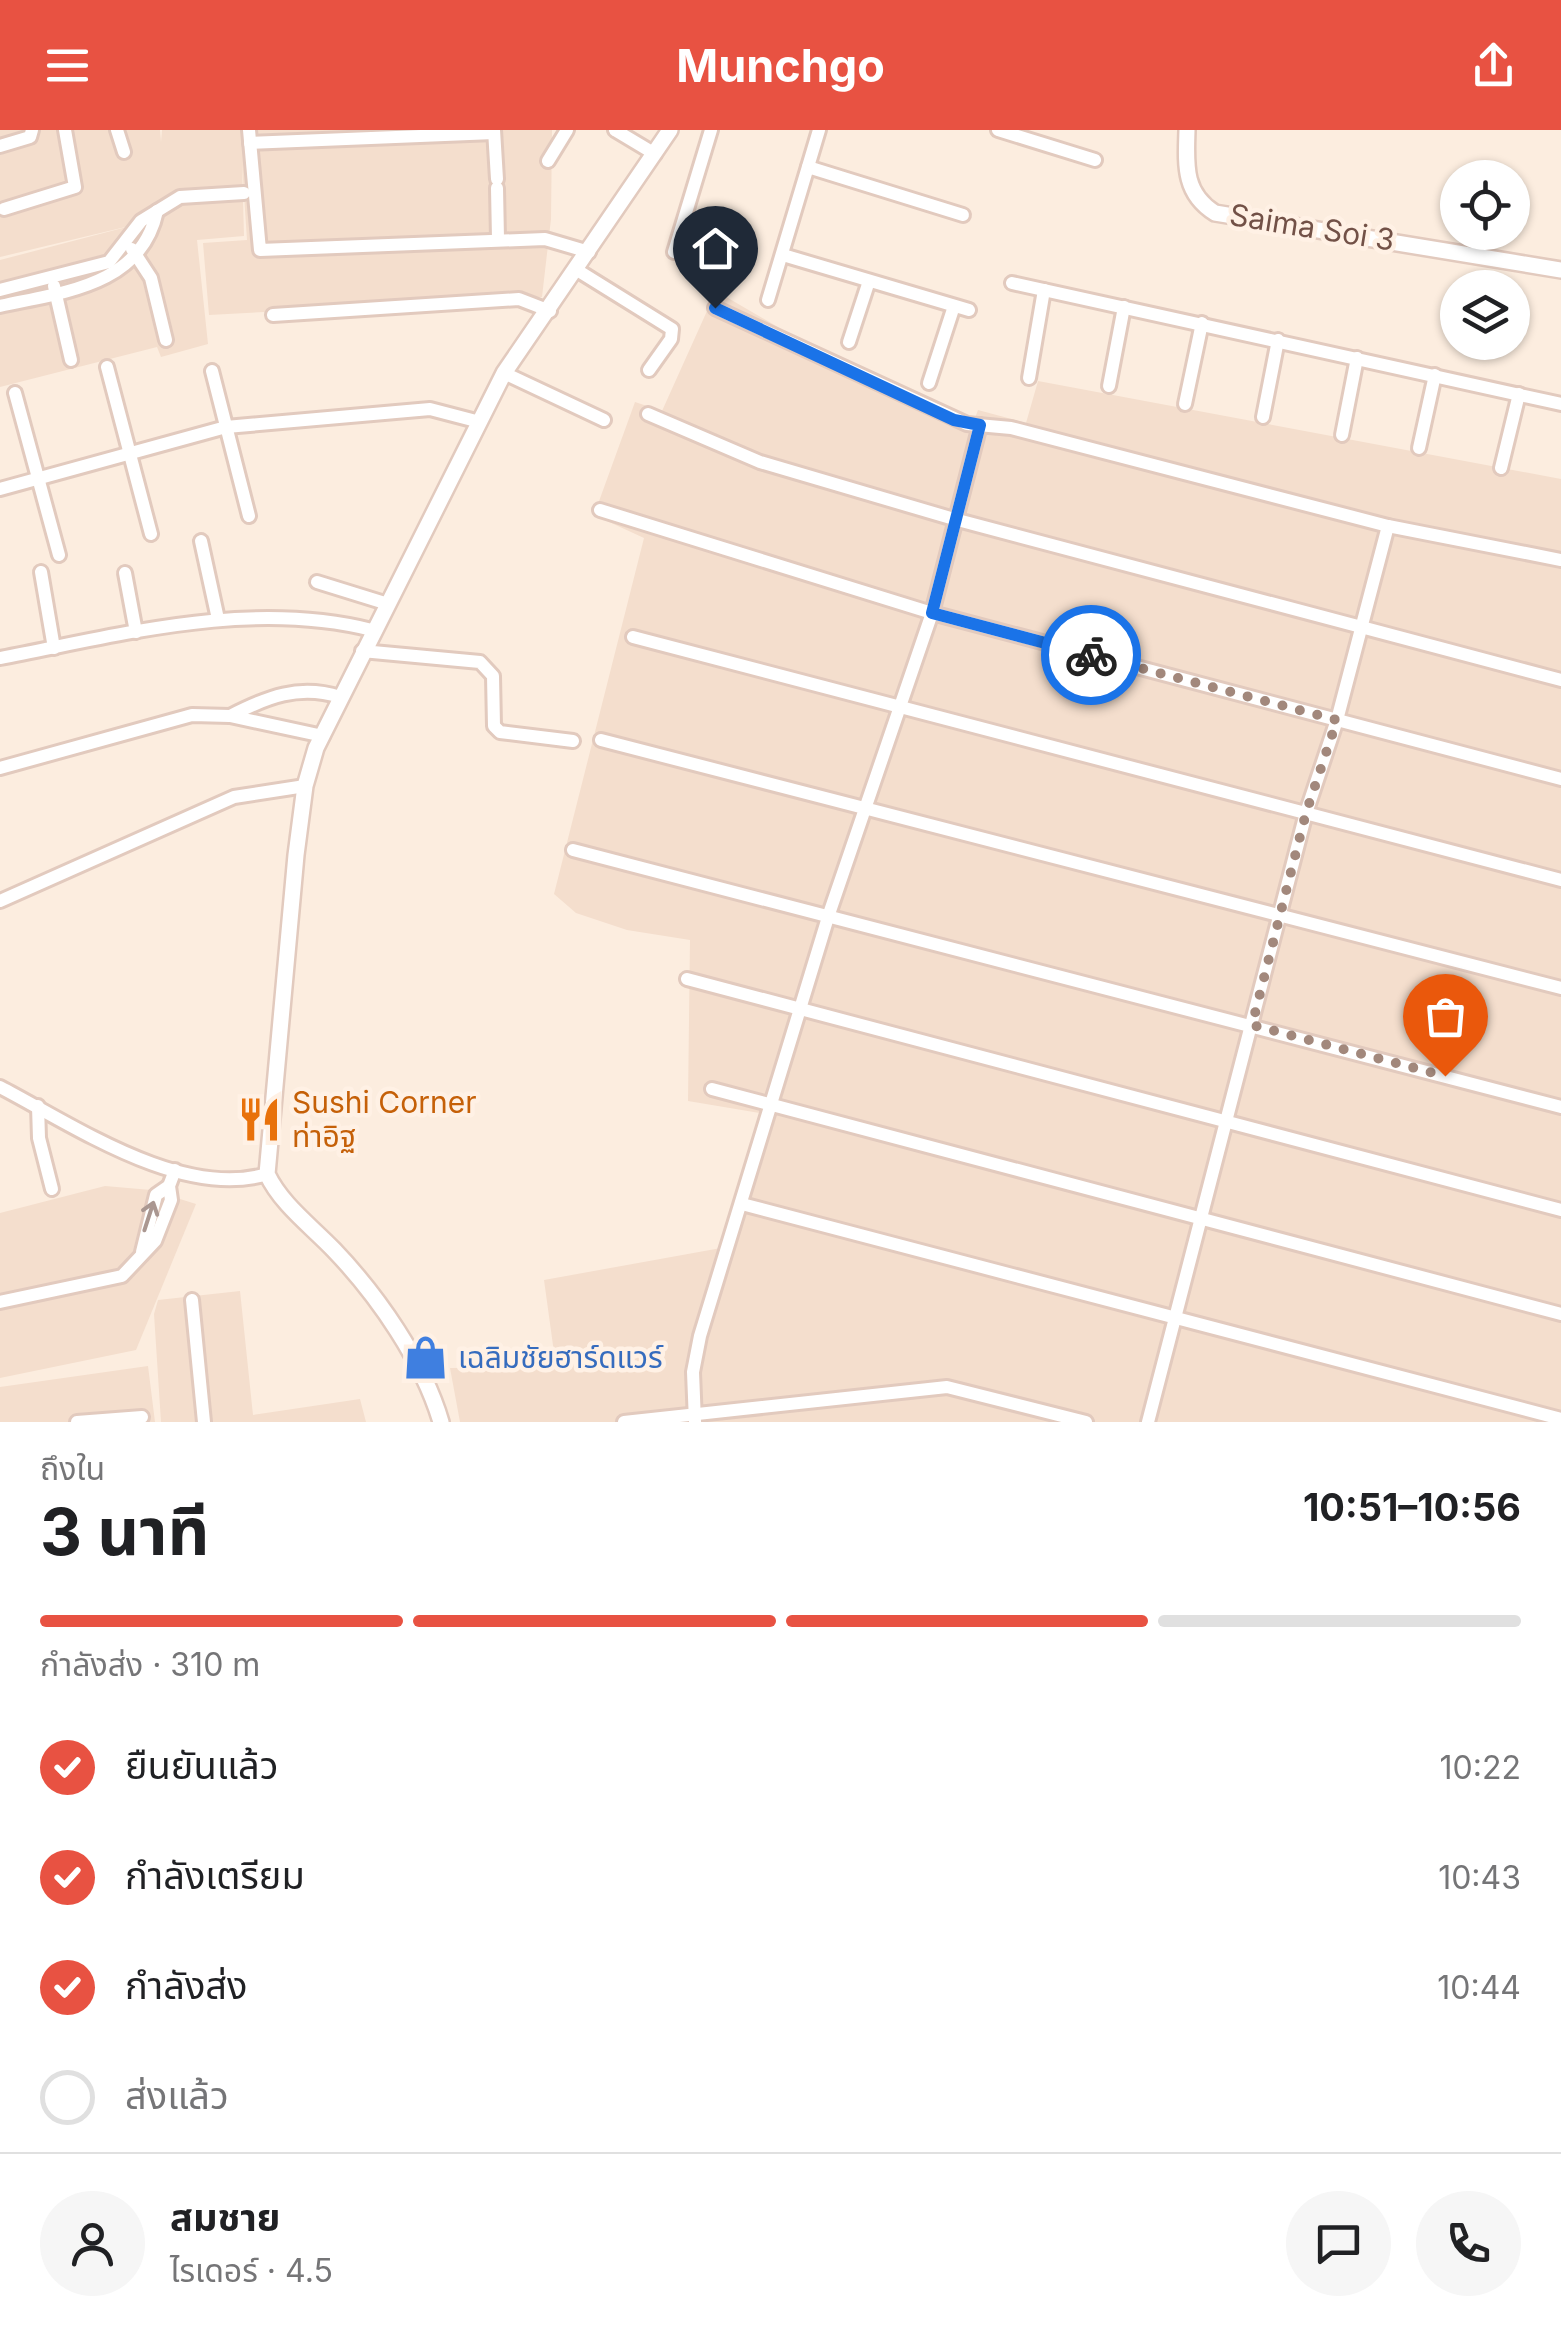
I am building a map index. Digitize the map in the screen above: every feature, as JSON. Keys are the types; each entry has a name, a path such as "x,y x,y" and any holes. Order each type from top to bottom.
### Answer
{"street":[{"path":"0,146 30,137 32,130"},
{"path":"4,210 75,187 66,130"},
{"path":"117,130 124,152"},
{"path":"548,162 566,130"},
{"path":"615,130 655,154"},
{"path":"442,1422 430,1390 367,1290 279,1194 267,1174 284,960 305,786 340,697 441,503 476,421 504,373 550,311 670,130"},
{"path":"674,252 711,130"},
{"path":"768,300 819,130"},
{"path":"998,130 1095,160"},
{"name":"Saima Soi 3","path":"1187,130 1186,172 1192,192 1215,213 1561,270"},
{"path":"498,239 494,131 250,137 260,250 498,239 558,240 589,252"},
{"path":"808,167 963,215"},
{"path":"0,306 56,294 118,273 156,211 195,193 244,193"},
{"path":"0,290 98,268 132,249"},
{"path":"132,249 151,278 166,340"},
{"path":"783,255 961,308 929,384"},
{"path":"577,270 672,329 671,339 648,370"},
{"path":"52,278 71,360"},
{"path":"849,342 868,280"},
{"path":"1012,284 1561,404"},
{"path":"1028,378 1044,290"},
{"path":"273,315 519,299 550,311"},
{"path":"1108,386 1124,307"},
{"path":"715,308 954,420 1011,428 1388,526 1561,560"},
{"path":"1185,404 1202,323"},
{"path":"1263,418 1278,340"},
{"path":"1342,435 1358,358"},
{"path":"107,367 151,534"},
{"path":"212,371 249,516"},
{"path":"504,373 604,420"},
{"path":"1419,448 1435,375"},
{"path":"15,393 59,555"},
{"path":"1501,468 1518,394"},
{"path":"0,489 226,427 430,409 476,421"},
{"path":"648,414 760,462 954,518 1561,680"},
{"path":"694,1417 694,1357 829,914 932,613 980,425"},
{"path":"600,510 932,613 1561,779"},
{"path":"1148,1422 1306,813 1337,720 1388,526"},
{"path":"201,540 218,618"},
{"path":"41,572 54,648"},
{"path":"125,573 136,632"},
{"path":"317,582 388,604"},
{"path":"0,658 218,618 331,621 372,630"},
{"path":"633,637 1561,880"},
{"path":"362,651 480,662 492,676 494,726 500,732 573,742"},
{"path":"230,716 296,691 317,690 340,697"},
{"path":"0,768 192,715 230,716 323,736"},
{"path":"601,740 868,805 1561,988"},
{"path":"0,901 234,797 305,786"},
{"path":"573,850 1561,1107"},
{"path":"687,979 1561,1210"},
{"path":"712,1089 1561,1314"},
{"path":"3,1092 134,1156 175,1170 231,1181 267,1174"},
{"path":"38,1106 40,1138 52,1190"},
{"path":"0,1302 122,1276 155,1241 171,1200 169,1186 175,1170"},
{"path":"742,1204 1561,1419"},
{"path":"192,1300 204,1422"},
{"path":"624,1422 947,1388 1086,1422"},
{"path":"77,1422 142,1417"}],"shaded area":[{"path":"0,130 160,130 161,142 162,130 552,130 551,219 542,297 209,315 203,243 247,240 242,164 244,236 197,240 208,344 161,357 157,347 0,387 0,260 138,224 0,257"},
{"path":"716,291 814,348 972,426 978,410 1026,423 1038,381 1561,479 1561,1422 460,1422 450,1368 556,1367 544,1280 721,1248 765,1114 688,1101 690,940 627,930 576,913 554,894 644,538 594,515 635,402 662,411"},
{"path":"105,1186 151,1190 196,1204 136,1350 0,1378 0,1213"},
{"path":"240,1291 253,1415 360,1399 366,1422 161,1422 154,1314 158,1300"},
{"path":"148,1366 155,1422 0,1422 0,1387"}],"way so far":[{"path":"1091,655 1337,720 1306,813 1252,1025 1445,1076"}],"place":[{"name":"Sushi Corner ท่าอิฐ","path":"259,1120"},
{"name":"เฉลิมชัยฮาร์ดแวร์","path":"425,1358"}],"route":[{"path":"715,308 954,420 980,425 932,613 1091,655"}]}
